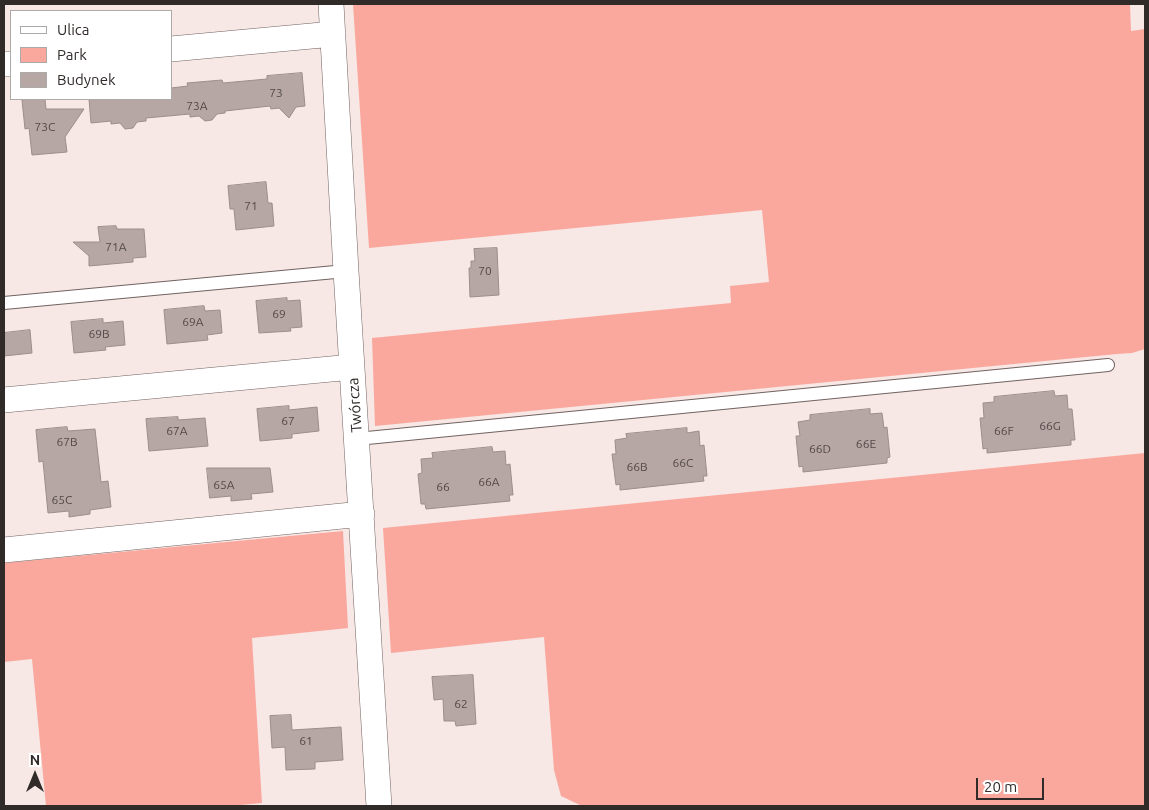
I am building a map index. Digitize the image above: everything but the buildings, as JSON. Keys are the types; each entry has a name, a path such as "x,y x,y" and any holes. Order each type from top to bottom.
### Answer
{"street":[{"name":"Twórcza","path":"331,4 380,806"},
{"path":"172,49 333,34"},
{"path":"4,400 352,366"},
{"path":"4,550 362,514"}],"lane":[{"path":"4,303 346,271"},
{"path":"357,439 1108,365"}],"green space":[{"path":"353,4 1130,4 1131,31 1145,29 1145,349 1132,353 375,426 372,338 731,303 730,286 769,282 762,210 369,248"},
{"path":"1145,453 1145,806 582,806 561,796 554,770 544,637 391,653 383,528"},
{"path":"343,531 348,628 252,638 262,803 230,806 46,806 32,659 4,662 4,563"}]}
